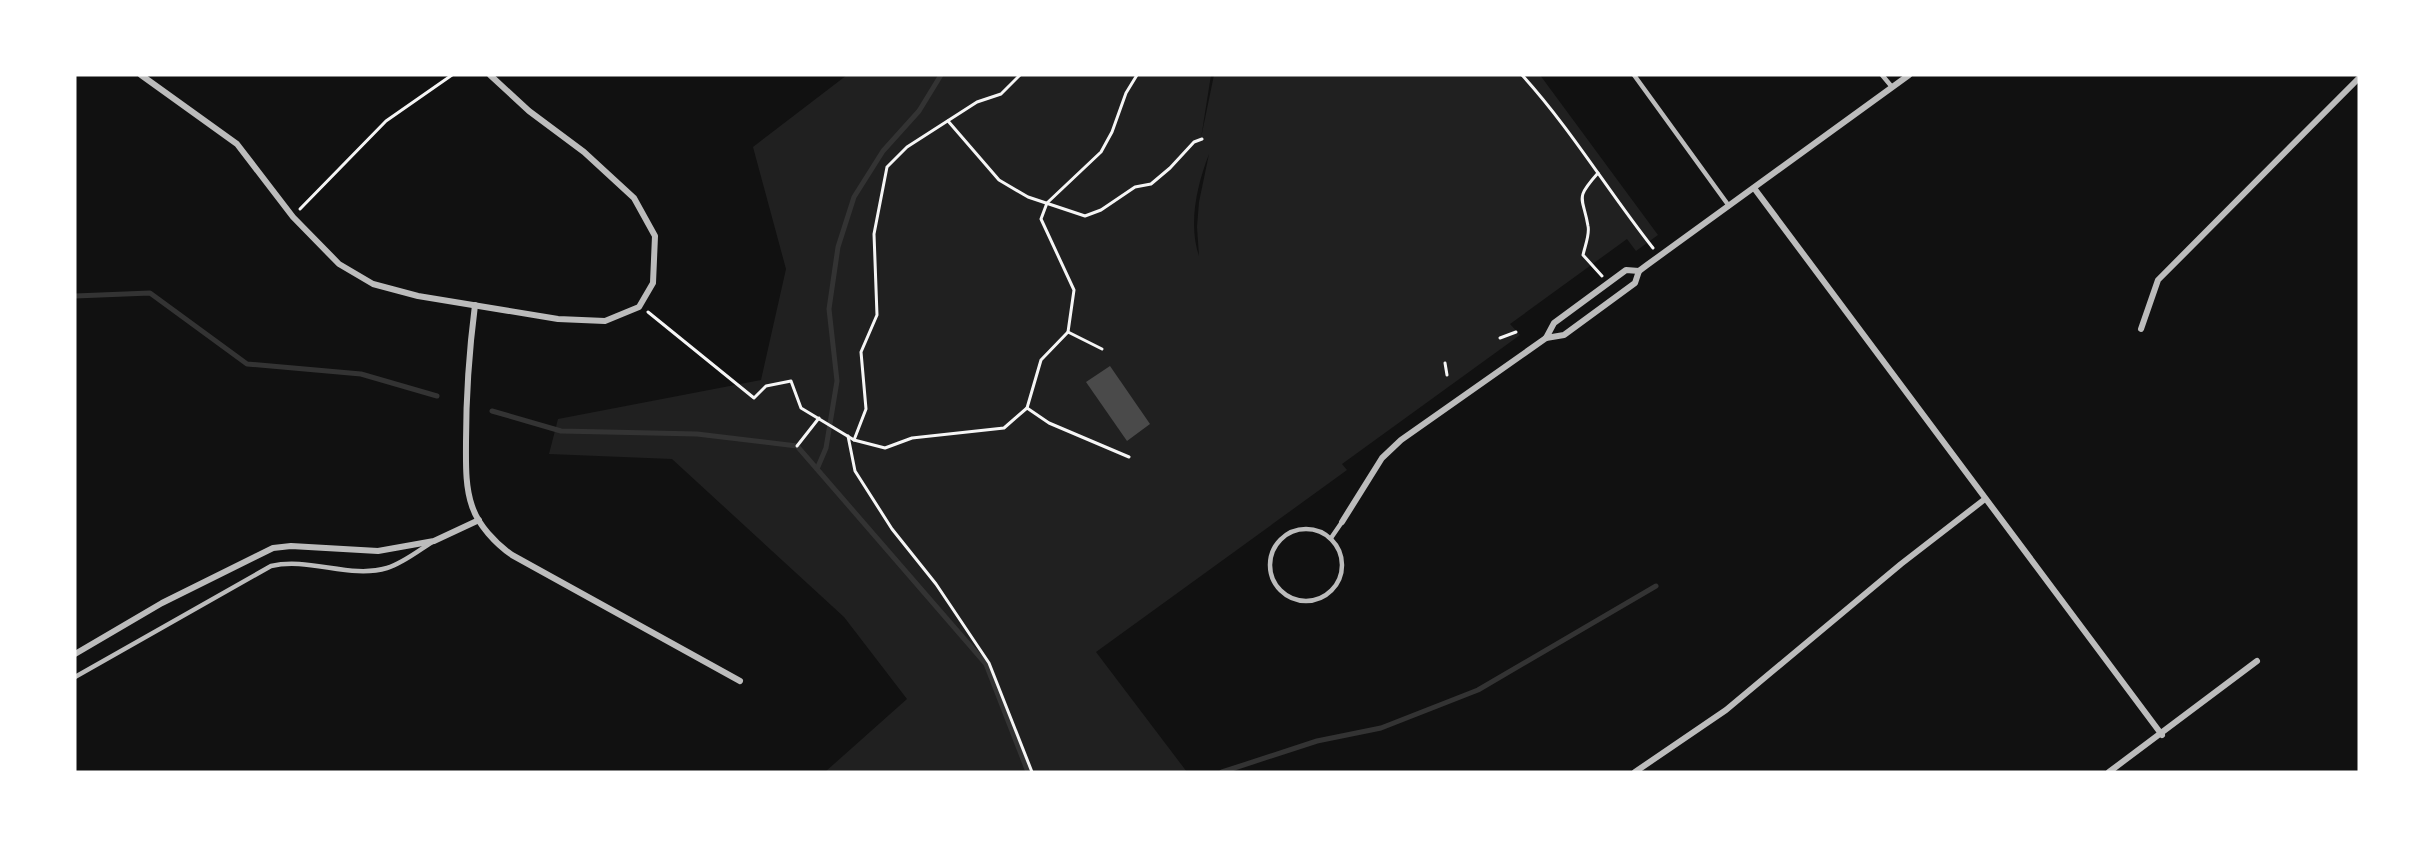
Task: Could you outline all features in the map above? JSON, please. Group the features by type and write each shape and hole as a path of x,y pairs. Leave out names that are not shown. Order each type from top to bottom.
{"street":[{"path":"141,75 175,102 237,144 293,217 339,264 373,284 418,296 558,319 606,321 639,307 653,284 655,236 634,198 584,152 529,111 490,75"},
{"path":"1342,522 1382,458 1401,440 1546,338 1564,335 1635,283 1639,271 1909,75"},
{"path":"2141,329 2158,280 2359,78"},
{"path":"1754,188 2162,735"},
{"path":"1546,338 1554,323 1626,270 1639,271"},
{"path":"475,305 466,375 466,453 468,494 479,520 501,548 512,555 740,681"},
{"path":"1635,772 1726,710 1901,564 1985,499"},
{"path":"75,654 162,603 273,548 291,546 378,551 435,541 479,520"},
{"path":"2109,772 2162,735 2257,662"}],"lane":[{"path":"1634,75 1729,206"},
{"path":"1882,75 1892,87"},
{"path":"1331,538 1342,522"},
{"path":"1305,528 1324,533 1331,538 1337,546 1342,564 1341,573 1332,590 1316,600 1307,601 1297,600 1281,591 1275,583 1270,565 1271,556 1280,539 1305,528"},
{"path":"75,677 271,566 286,562 358,570 380,569 400,562 435,541"}],"path":[{"path":"293,217 386,121 452,75"},
{"path":"854,440 866,409 861,352 877,315 874,234 887,167 907,147 977,102 1001,94 1020,75"},
{"path":"652,313 754,398 766,386 791,381 801,408 854,440 885,448 912,438 1004,428 1027,408 1041,360 1068,332 1074,290 1041,219 1047,203 1101,152 1112,132 1126,93 1137,75"},
{"path":"1522,75 1555,111 1615,200 1660,256"},
{"path":"948,121 999,180 1028,197 1085,216 1101,210 1135,187 1151,184 1170,168 1194,142 1202,139"},
{"path":"1598,173 1587,185 1581,202 1589,227 1583,255 1610,283"},
{"path":"1068,332 1102,349"},
{"path":"1500,338 1516,332"},
{"path":"1445,363 1447,375"},
{"path":"1027,408 1049,423 1129,457"},
{"path":"797,446 819,418"},
{"path":"848,436 855,471 892,529 936,584 989,663 1032,772"}],"shaded area":[{"path":"847,75 1211,75 1201,138 1214,75 1540,75 1658,235 1636,251 1627,239 1510,324 1520,335 1342,464 1347,470 1096,652 1187,772 825,772 907,699 844,617 672,459 549,454 558,419 761,380 786,269 753,147","holes":["1209,154 1199,202 1197,227 1199,256 1194,231 1195,205"]}],"building":[{"path":"1110,366 1150,424 1127,441 1086,382"}],"waterway":[{"path":"817,469 826,448 837,381 829,309 838,247 854,197 883,151 919,111 941,75"},
{"path":"75,296 150,293 247,364 361,374 437,396"},
{"path":"492,411 561,431 697,434 797,446 986,664 1028,772"},
{"path":"1222,772 1317,741 1381,728 1478,690 1656,586"}]}
